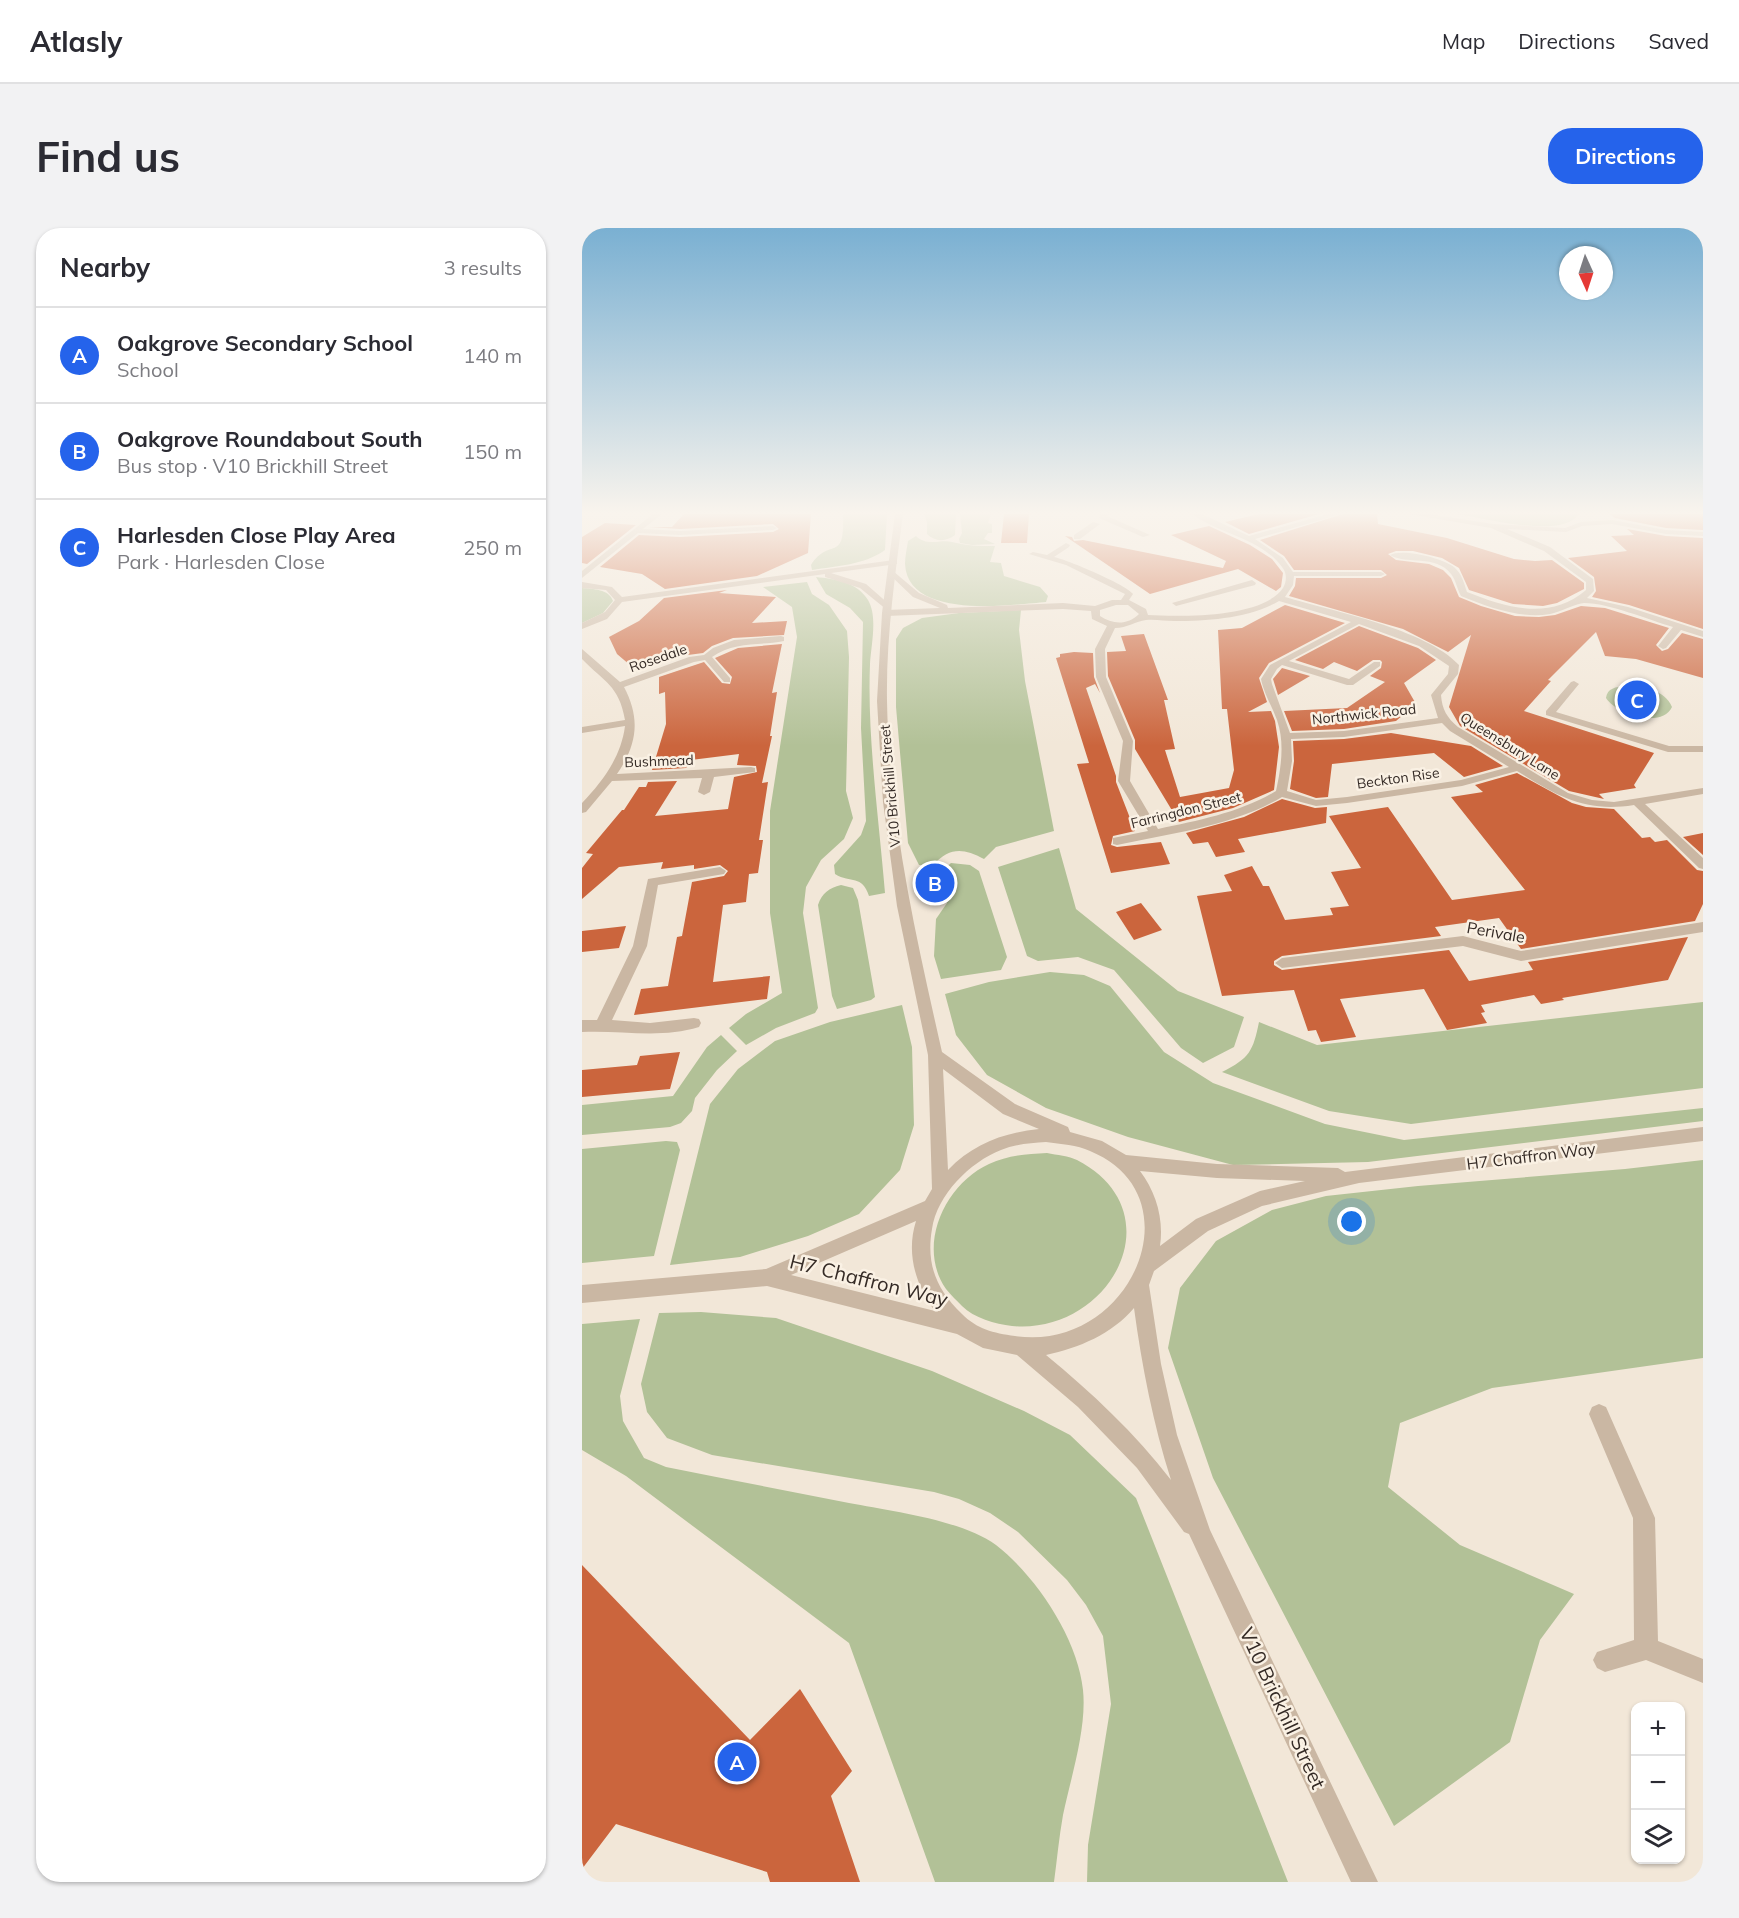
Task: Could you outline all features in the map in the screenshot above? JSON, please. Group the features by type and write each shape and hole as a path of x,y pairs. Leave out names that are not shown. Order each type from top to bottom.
{"street":[{"path":"582,626 605,616 615,608 619,600 617,594 613,591"},
{"path":"619,600 681,591"},
{"path":"865,591 887,610 1063,606 1095,609 1107,604 1124,602 1141,608 1142,618"},
{"name":"V10 Brickhill Street","path":"890,591 882,701 889,802 913,961 935,1055 939,1189"},
{"path":"912,591 916,596 928,602 951,610"},
{"path":"1124,602 1129,594 1127,591"},
{"path":"1176,603 1224,591"},
{"path":"1095,609 1094,613 1098,620 1112,625 1127,624 1142,618 1195,619 1241,611 1279,598 1286,591"},
{"path":"1463,591 1464,594 1508,609 1551,613 1583,600 1590,591"},
{"path":"1215,594 1224,600"},
{"name":"Queensbury Lane","path":"1279,598 1431,647 1446,656 1454,665 1453,674 1436,695 1437,709 1443,720 1517,768 1564,795 1591,803 1614,806 1703,791"},
{"path":"1583,600 1625,609 1703,634"},
{"path":"1233,606 1241,611"},
{"path":"1281,793 1287,765 1288,736 1278,710 1268,693 1266,679 1273,667 1357,622"},
{"path":"1112,625 1100,650 1101,677 1128,741 1124,781 1155,833"},
{"path":"1663,646 1678,627"},
{"name":"Rosedale","path":"618,686 692,659 707,657 716,650 737,642 781,639"},
{"path":"582,652 586,659 618,686 629,704 629,740 604,788 582,810"},
{"name":"Rosedale","path":"707,657 727,680"},
{"path":"1281,662 1350,683 1377,664"},
{"path":"1574,684 1550,713 1668,749 1703,749"},
{"name":"Northwick Road","path":"1288,736 1344,734 1443,720"},
{"path":"582,730 629,722"},
{"name":"Beckton Rise","path":"1281,793 1316,803 1347,800 1472,781 1517,768"},
{"name":"Bushmead","path":"610,778 751,770"},
{"name":"Bushmead","path":"704,792 709,774"},
{"name":"Farringdon Street","path":"1117,842 1213,821 1257,807 1281,793"},
{"path":"1635,801 1703,865"},
{"path":"602,1025 640,946 652,882 720,871"},
{"name":"Perivale","path":"1282,963 1463,941 1521,956 1703,927"},
{"path":"582,1026 602,1025 650,1029 694,1023"},
{"path":"935,1055 1009,1109 1101,1148 1122,1162 1140,1183 1151,1208 1154,1235 1149,1264 1140,1286 1119,1311 1090,1332 1057,1344 1022,1347 983,1339 960,1326 936,1301 922,1271 920,1239 929,1207 939,1189 960,1166 996,1145 1016,1138 1047,1135 1077,1138"},
{"name":"H7 Chaffron Way","path":"1149,1264 1202,1225 1260,1198 1359,1176 1703,1134"},
{"name":"H7 Chaffron Way","path":"1122,1162 1217,1171 1359,1176"},
{"name":"H7 Chaffron Way","path":"584,1294 767,1277 929,1207"},
{"name":"H7 Chaffron Way","path":"767,1277 960,1326"},
{"name":"V10 Brickhill Street","path":"1140,1286 1151,1364 1167,1435 1200,1534 1365,1882"},
{"name":"V10 Brickhill Street","path":"1022,1347 1085,1400 1144,1461 1200,1534"},
{"path":"1599,1414 1644,1518 1646,1648"},
{"path":"1605,1660 1646,1648 1703,1671"}],"green space":[{"path":"582,591 602,591 611,597 613,601 603,613 582,623"},
{"path":"769,591 811,591 829,605 847,631 849,657 846,791 853,818 844,839 821,860 806,887 803,913 818,1008 815,1013 776,1028 746,1045 729,1028 746,1014 782,993 770,913 770,811 797,637 792,607"},
{"path":"824,591 860,591 868,600 873,614 870,720 885,893 869,896 859,882 835,874 834,865 861,835 866,821 861,728 863,622 850,608"},
{"path":"920,591 1044,591 1048,596 1046,602 986,606 941,601"},
{"path":"1021,610 1019,630 1025,681 1054,831 996,847 984,859 957,851 945,855 933,865 919,865 908,843 896,707 896,639 903,628 922,618 959,613"},
{"path":"1625,686 1658,692 1669,701 1672,707 1667,714 1659,717 1639,717 1629,714 1611,704 1606,698 1610,690"},
{"path":"1059,848 1076,909 1178,991 1244,1017 1234,1047 1203,1063 1181,1048 1114,970 1078,957 1038,961 1027,956 998,867"},
{"path":"951,863 970,865 979,871 1007,957 1001,970 941,979 934,956 936,919 947,903 941,872"},
{"path":"841,885 853,888 858,900 875,997 837,1009 832,996 818,905 827,892"},
{"path":"1050,972 1084,975 1110,986 1164,1052 1213,1083 1325,1124 1404,1140 1703,1108 1703,1121 1368,1162 1233,1165 1128,1137 1046,1108 987,1075 956,1035 945,994 989,982"},
{"path":"1703,1002 1703,1088 1411,1124 1329,1111 1222,1072 1249,1053 1259,1022 1317,1045"},
{"path":"902,1005 912,1047 914,1125 900,1170 859,1214 808,1236 740,1257 670,1265 710,1104 738,1069 775,1041 830,1022"},
{"path":"721,1035 737,1051 717,1070 695,1098 692,1111 681,1123 670,1127 582,1135 582,1105 673,1096 707,1047"},
{"path":"666,1141 677,1142 680,1150 654,1256 582,1263 582,1149"},
{"path":"1047,1153 1077,1160 1107,1182 1123,1209 1126,1238 1119,1266 1102,1291 1078,1311 1047,1324 1012,1326 985,1320 962,1306 946,1289 937,1272 934,1254 935,1236 940,1218 948,1201 959,1186 973,1173 1003,1159"},
{"path":"1703,1160 1703,1358 1492,1388 1400,1423 1388,1487 1460,1545 1574,1594 1540,1640 1510,1742 1394,1826 1213,1478 1168,1348 1180,1288 1216,1241 1272,1210 1326,1196"},
{"path":"701,1312 776,1318 932,1371 1024,1411 1070,1435 1136,1498 1288,1882 1087,1882 1088,1845 1111,1704 1103,1636 1086,1605 1067,1580 1018,1532 990,1513 959,1499 934,1492 712,1455 667,1438 647,1412 641,1384 659,1313"},
{"path":"640,1319 620,1396 623,1421 644,1458 666,1467 905,1513 965,1529 996,1545 1011,1558 1040,1591 1053,1610 1073,1650 1083,1690 1084,1705 1081,1736 1063,1815 1054,1882 935,1882 849,1643 626,1476 582,1450 582,1324"}],"building":[{"path":"718,591 776,597 752,623 787,621 784,635 733,638 712,646 703,653 688,655 637,671 617,654 609,637 639,621 664,598"},
{"path":"1292,591 1457,591 1459,597 1481,606 1515,616 1539,617 1555,615 1581,606 1605,608 1669,628 1656,645 1662,651 1668,649 1682,633 1703,639 1703,678 1636,659 1605,656 1596,632 1548,680 1551,681 1524,711 1654,753 1634,785 1636,788 1599,794 1604,799 1569,791 1460,726 1449,707 1471,635 1448,652 1403,629 1289,596"},
{"path":"1473,591 1580,591 1557,603 1543,606 1513,604"},
{"path":"1596,591 1703,591 1703,629 1629,605 1592,597"},
{"path":"1285,605 1345,623 1269,663 1259,678 1267,702 1248,712 1271,711 1275,721 1279,747 1274,790 1233,808 1179,822 1135,749 1135,740 1108,676 1107,652 1126,651 1121,636 1144,634 1168,700 1164,700 1175,749 1165,750 1180,797 1229,788 1234,770 1227,709 1222,709 1218,630 1242,628"},
{"path":"1359,626 1418,648 1436,660 1404,683 1416,704 1396,721 1344,729 1292,731 1284,711 1347,708 1385,682 1370,676 1381,668 1380,660 1373,660 1357,671 1334,662 1323,669 1295,660"},
{"path":"782,644 772,693 777,692 770,736 772,736 762,783 768,782 759,840 763,840 758,873 749,874 746,902 723,905 713,982 770,976 767,999 634,1015 641,989 668,986 677,937 682,936 692,882 724,876 728,871 720,865 694,869 694,865 661,869 663,862 619,867 582,899 582,868 593,854 586,853 624,810 639,787 646,787 648,782 677,781 655,816 728,809 734,777 757,772 756,766 737,765 739,754 691,760 686,768 652,770 666,724 665,692 659,694 659,677 704,662 722,683 730,684 732,677 715,658 738,648"},
{"path":"1093,653 1094,677 1100,693 1095,684 1086,688 1116,776 1116,782 1135,831 1113,836 1111,845 1117,847 1161,842 1170,864 1111,873 1077,764 1089,763 1056,658 1060,657 1060,654"},
{"path":"1282,668 1310,676 1278,695 1273,679"},
{"path":"1391,733 1471,746 1503,766 1464,777 1434,753 1332,764 1328,797 1316,798 1290,789 1294,761 1293,741 1344,739"},
{"path":"1517,773 1572,803 1586,807 1614,809 1642,838 1650,837 1655,842 1667,840 1697,870 1703,871 1703,904 1695,921 1521,949 1499,918 1435,927 1441,936 1282,956 1274,961 1274,965 1282,970 1449,950 1469,981 1533,970 1528,962 1688,937 1668,980 1562,998 1564,1000 1541,1004 1534,995 1481,1005 1485,1012 1481,1013 1487,1023 1447,1030 1424,989 1340,999 1356,1037 1321,1042 1316,1030 1308,1031 1294,990 1222,996 1197,896 1232,891 1224,875 1252,866 1263,886 1269,886 1285,920 1333,915 1330,908 1349,906 1331,872 1361,868 1329,816 1388,807 1452,900 1525,890 1451,797 1483,792 1475,785"},
{"path":"1282,799 1315,808 1327,807 1326,823 1238,839 1245,852 1216,857 1208,842 1193,844 1186,833 1244,817"},
{"path":"1703,833 1703,855 1683,837"},
{"path":"1141,903 1162,930 1134,940 1116,912"},
{"path":"626,926 619,948 582,952 582,931"},
{"path":"680,1052 670,1089 582,1097 582,1070 637,1065 640,1056"},
{"path":"582,1565 750,1740 800,1689 852,1771 831,1796 860,1882 770,1882 767,1872 616,1824 582,1869"}],"place":[{"name":"Harlesden Close Play Area","path":"1637,700"},
{"name":"Oakgrove Roundabout South","path":"935,883"},
{"name":"Oakgrove Secondary School","path":"737,1762"}]}
